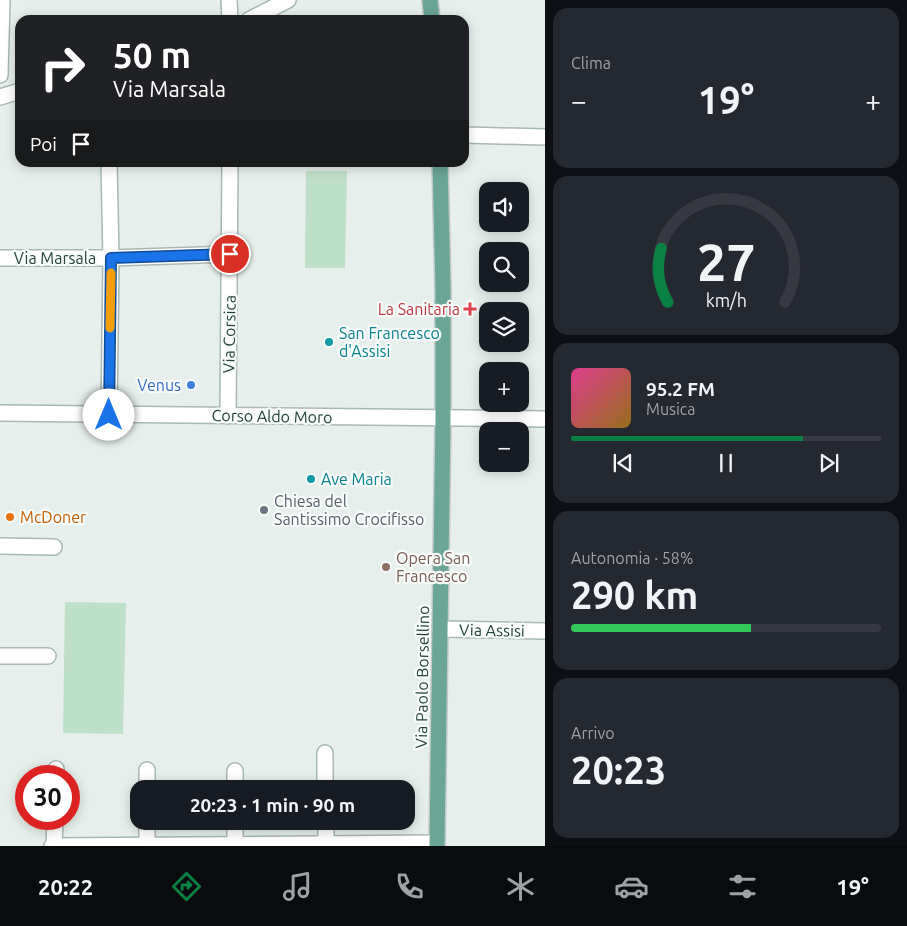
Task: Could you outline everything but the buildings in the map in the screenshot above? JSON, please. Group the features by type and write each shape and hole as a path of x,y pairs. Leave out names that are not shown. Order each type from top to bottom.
{"main road":[{"path":"430,0 432,15"},
{"name":"Via Paolo Borsellino","path":"437,845 443,418 440,167"}],"street":[{"path":"0,75 2,0"},
{"path":"229,0 230,15"},
{"path":"259,15 288,0"},
{"path":"0,97 15,92"},
{"path":"469,135 544,137"},
{"path":"109,167 111,258 109,415"},
{"name":"Via Corsica","path":"228,416 230,167"},
{"name":"Via Marsala","path":"0,258 111,258 230,254"},
{"name":"Corso Aldo Moro","path":"0,414 544,419"},
{"path":"0,546 54,547"},
{"name":"Via Assisi","path":"440,629 544,631"},
{"path":"0,656 48,656"},
{"path":"325,753 325,780"},
{"path":"147,770 147,780"},
{"path":"235,770 235,780"},
{"path":"54,830 53,846 437,845"},
{"path":"147,830 147,846"},
{"path":"235,830 235,845"},
{"path":"326,830 326,845"}],"green space":[{"path":"306,171 347,171 345,268 305,268"},
{"path":"65,602 126,603 123,734 63,733"}],"slow traffic":[{"path":"110,328 111,273"}],"place":[{"name":"La Sanitaria","path":"470,309"},
{"name":"San Francesco d'Assisi","path":"329,342"},
{"name":"Venus","path":"191,385"},
{"name":"Ave Maria","path":"311,479"},
{"name":"Chiesa del Santissimo Crocifisso","path":"264,510"},
{"name":"McDoner","path":"10,517"},
{"name":"Opera San Francesco","path":"386,567"}],"route":[{"path":"109,415 111,258 230,254"}]}
